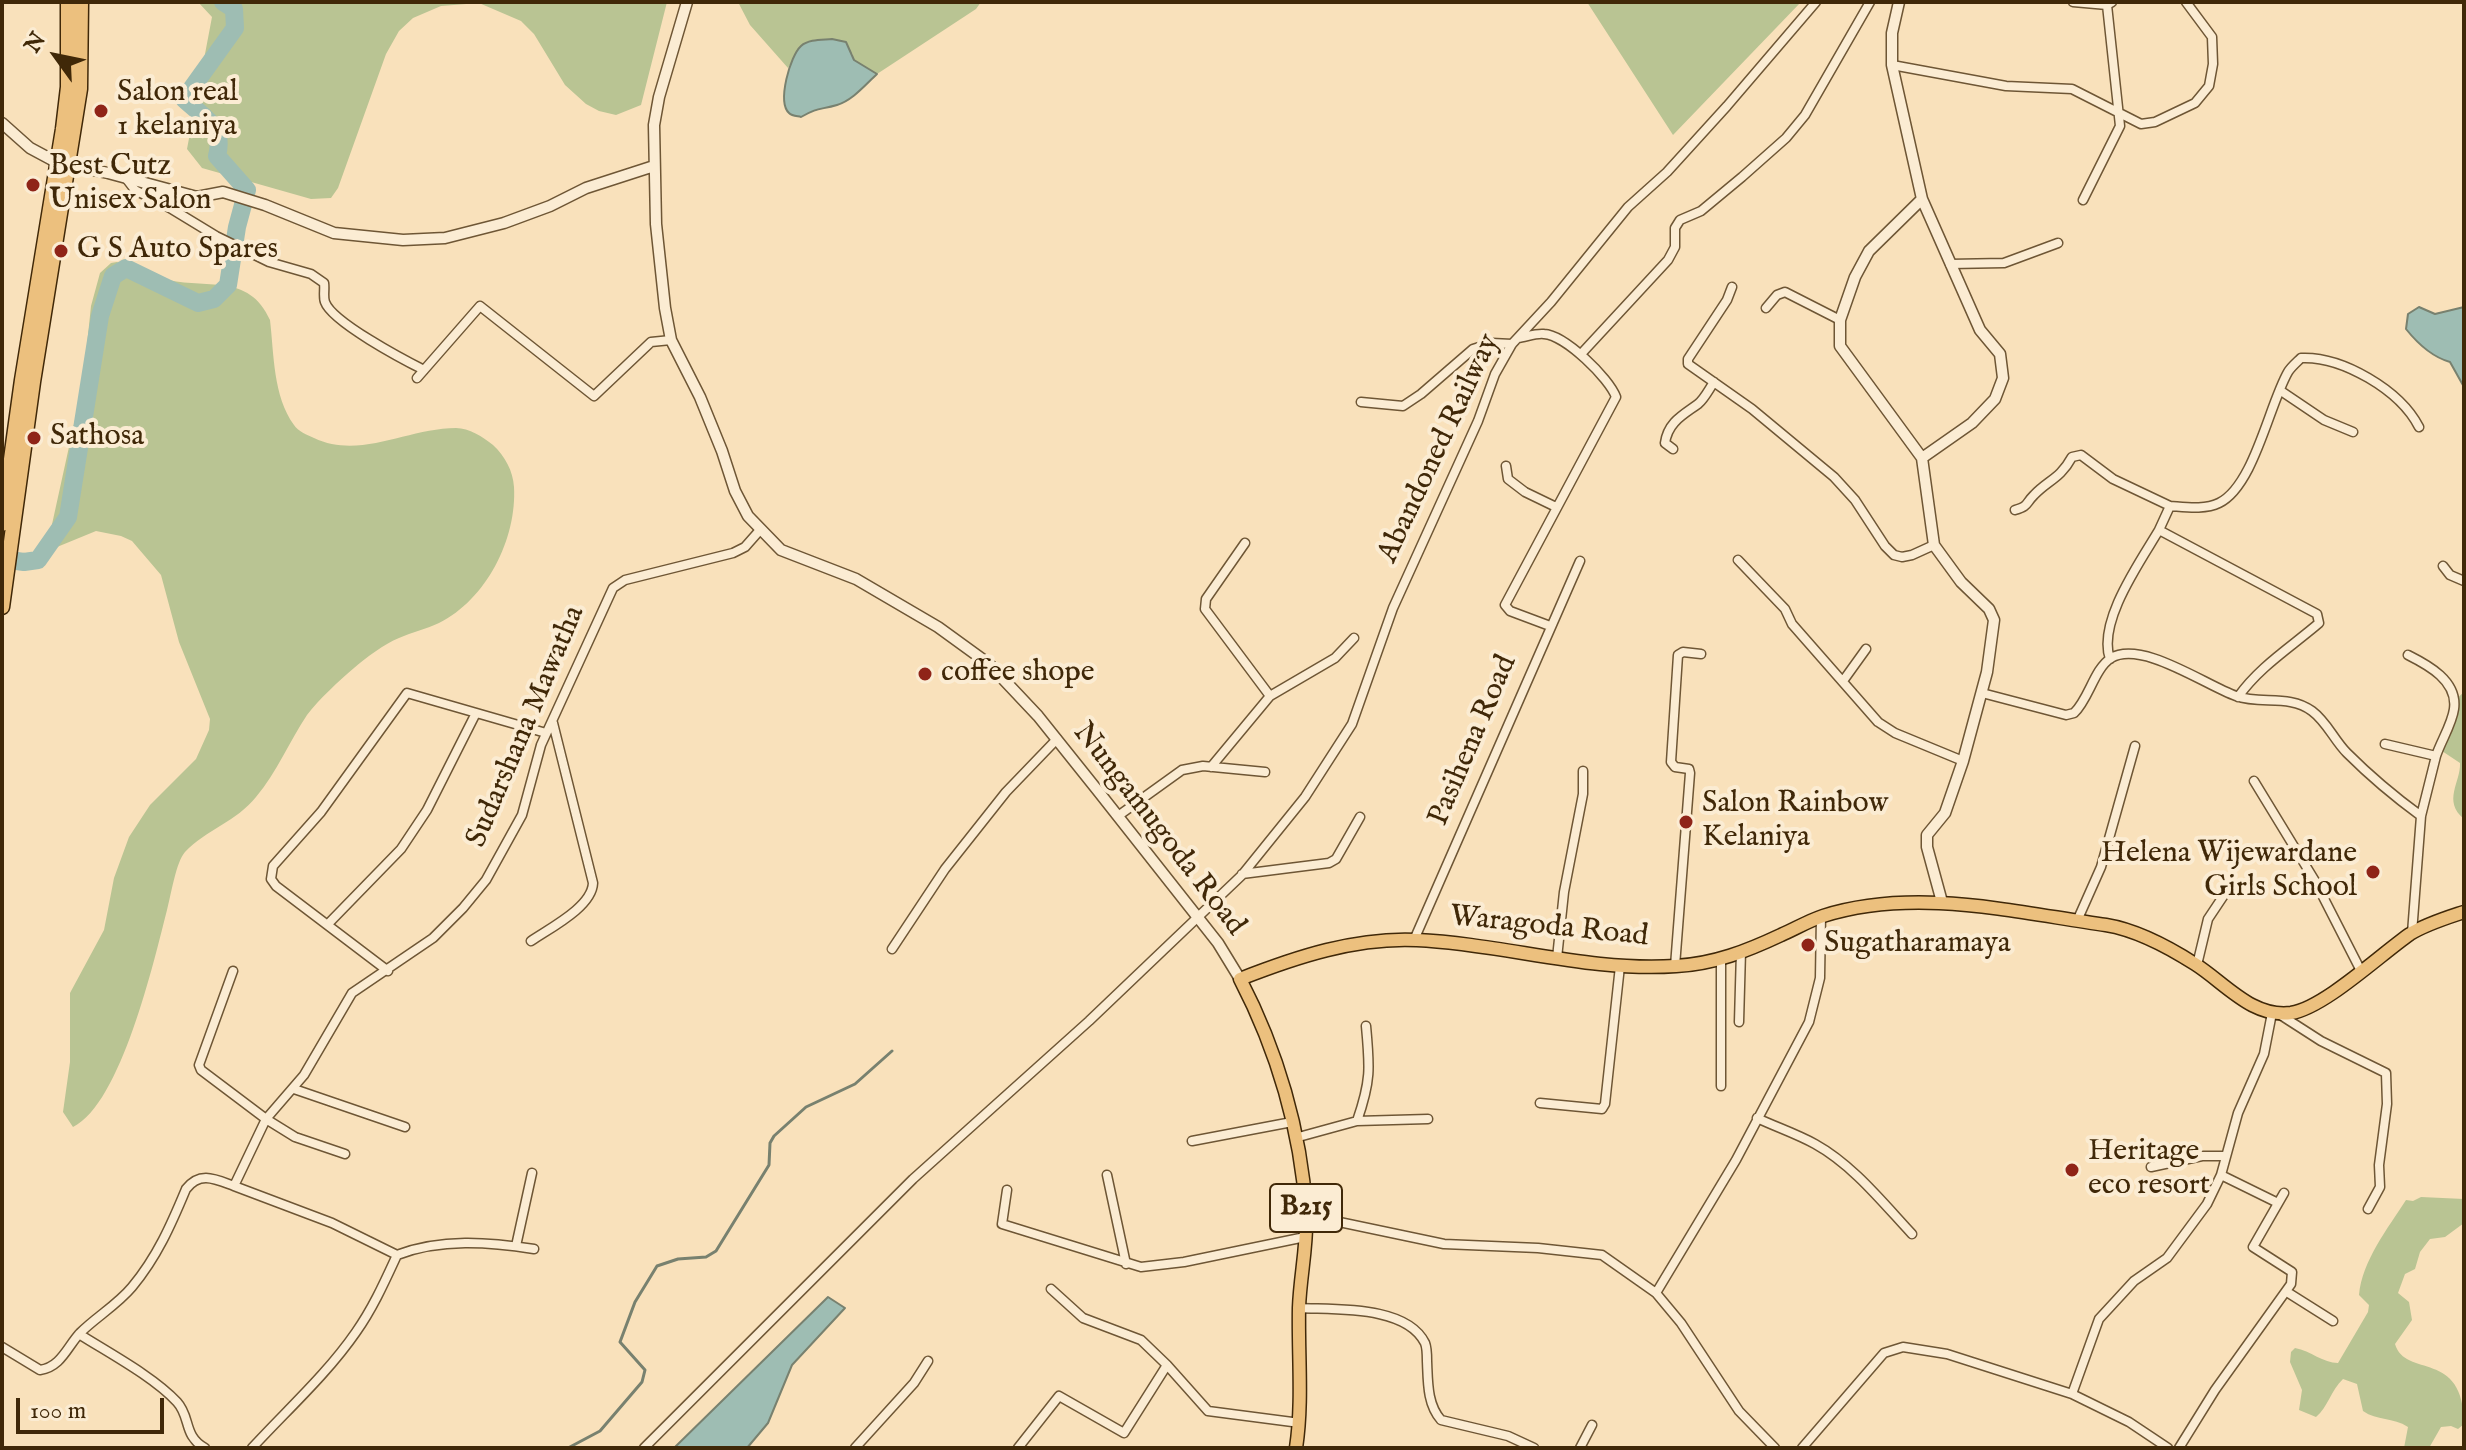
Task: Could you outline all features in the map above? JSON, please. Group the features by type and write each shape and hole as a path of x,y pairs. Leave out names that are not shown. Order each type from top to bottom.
{"highway":[{"path":"63,164 68,87 68,2"},
{"path":"2,524 63,164 80,89 78,40 81,2"},
{"path":"2,607 11,543 10,478"}],"main road":[{"name":"Waragoda Road","path":"1240,979 1289,960 1340,947 1414,940 1465,944 1620,966 1675,966 1721,960 1821,916 1874,904 1942,902 2112,926 2160,944 2197,965 2240,999 2275,1013"},
{"path":"2275,1013 2305,1009 2412,933 2464,912"},
{"name":"B215","path":"1240,979 1261,1020 1283,1085 1295,1138 1306,1215 1299,1308 1300,1423 1296,1448"}],"street":[{"name":"Nungamugoda Road","path":"687,2 659,97 654,125 656,224 665,308 671,340 700,397 735,491 748,516 781,550 856,579 938,627 989,664 1057,739 1197,916 1240,979"},
{"name":"Abandoned Railway","path":"644,1448 913,1179 1089,1021 1242,875 1305,797 1352,724 1393,608 1478,421 1495,374 1515,341 1628,207 1667,172 1816,2"},
{"path":"1581,354 1668,260 1675,247 1675,228 1680,220 1701,211 1742,177 1786,138 1805,115 1870,2"},
{"path":"2073,2 2110,3 2120,126 2083,200"},
{"path":"1892,65 2006,86 2072,89 2141,124 2155,122 2195,103 2209,86 2213,64 2212,37 2186,2"},
{"path":"1897,5 1892,33 1892,65 1922,199 1980,330 2000,354 2003,378 1995,399 1972,423 1922,458"},
{"path":"2,123 22,142 63,164 197,197 223,192 334,233 403,240 445,238 504,223 550,206 586,188 654,166"},
{"path":"125,177 135,190 216,236 269,262 302,270 319,278 324,283 325,301 330,309 366,338 424,370"},
{"path":"1922,199 1869,251 1855,277 1840,320 1840,346 1922,458 1934,545 1961,582 1989,609 1994,620 1982,693 1963,761 1945,813 1927,835 1927,847 1942,902"},
{"path":"1950,264 2004,263 2058,243"},
{"path":"1732,287 1727,300 1687,362 1752,409 1834,477 1855,500 1894,555 1912,555 1934,545"},
{"path":"1766,308 1777,295 1785,292 1840,320"},
{"path":"417,378 480,306 594,396 651,342 671,340"},
{"path":"1361,402 1403,406 1473,349 1547,334 1581,354 1613,390 1616,397 1505,605 1510,611 1550,626"},
{"path":"2015,510 2027,507 2035,494 2062,473 2072,457 2081,455 2123,484 2170,506 2194,508 2217,505 2236,492 2288,371 2301,358 2319,357 2336,361 2379,385 2408,409 2419,427"},
{"path":"1673,449 1665,443 1667,433 1679,415 1701,402 1714,382"},
{"path":"2281,391 2324,420 2353,432"},
{"path":"1506,466 1508,479 1525,492 1556,507"},
{"path":"2110,659 2106,648 2108,633 2117,607 2170,506"},
{"name":"Sudarshana Mawatha","path":"234,1186 266,1119 294,1089 352,993 433,938 486,880 522,815 546,733 613,588 625,580 733,553 745,547 760,530"},
{"path":"2159,530 2317,614 2319,623 2283,655 2260,670 2238,697"},
{"path":"1245,543 1206,599 1205,609 1270,696"},
{"path":"1738,560 1785,609 1792,624 1878,722 1895,733 1963,761"},
{"name":"Pasihena Road","path":"1414,940 1580,561"},
{"path":"2443,566 2450,575 2464,581"},
{"path":"1211,767 1270,696 1335,658 1354,638"},
{"path":"1843,681 1866,649"},
{"path":"1675,966 1690,773 1689,769 1675,767 1671,762 1678,655 1683,652 1701,654"},
{"path":"1982,693 2066,715 2074,713 2110,659 2124,653 2149,658 2238,697 2286,700 2315,713 2345,751 2421,816"},
{"path":"2408,655 2431,666 2446,681 2454,709 2436,756 2421,816 2412,933"},
{"path":"388,971 276,886 271,879 273,866 321,812 407,693 546,733"},
{"path":"328,924 401,849 427,810 476,713"},
{"path":"531,941 586,902 593,891 553,723"},
{"path":"892,949 945,869 1006,792 1057,739"},
{"path":"2385,744 2436,756"},
{"path":"2077,921 2101,867 2135,746"},
{"path":"1118,816 1182,770 1211,767 1265,772"},
{"path":"1557,958 1564,892 1583,794 1583,771"},
{"path":"2254,781 2315,881 2361,971"},
{"path":"1242,875 1329,863 1336,859 1360,817"},
{"path":"2197,965 2208,919 2228,889"},
{"path":"1656,1293 1688,1244 1809,1022 1820,978 1821,916"},
{"path":"1739,1022 1741,951"},
{"path":"1721,960 1721,1086"},
{"path":"1540,1103 1602,1109 1605,1104 1620,966"},
{"path":"233,971 199,1065 206,1075 295,1137 345,1154"},
{"path":"2072,1394 2099,1319 2134,1281 2167,1258 2200,1214 2221,1175 2238,1113 2264,1054 2275,1013 2321,1041 2386,1073 2387,1104 2379,1165 2380,1187 2368,1209"},
{"path":"1357,1121 1369,1088 1366,1026"},
{"path":"294,1089 405,1127"},
{"path":"1757,1118 1815,1144 1833,1157 1912,1234"},
{"path":"1295,1138 1357,1121 1428,1119"},
{"path":"1192,1141 1292,1122"},
{"path":"2151,1167 2202,1156 2225,1156"},
{"path":"516,1246 532,1173"},
{"path":"1107,1175 1126,1264"},
{"path":"2221,1175 2278,1203"},
{"path":"2,1347 40,1370 51,1368 58,1362 79,1334 131,1289 166,1240 186,1189 197,1178 206,1177 234,1186 332,1223 397,1255"},
{"path":"1007,1190 1002,1224 1141,1267 1184,1262 1305,1237"},
{"path":"2179,1448 2215,1390 2291,1284 2292,1272 2253,1247 2284,1193"},
{"path":"1306,1215 1444,1244 1538,1248 1602,1255 1656,1293 1681,1323 1739,1411 1775,1448"},
{"path":"252,1448 337,1357 357,1331 397,1255 461,1242 534,1249"},
{"path":"1051,1289 1083,1318 1141,1340 1208,1411 1300,1423"},
{"path":"2287,1292 2333,1321"},
{"path":"1299,1308 1361,1311 1395,1318 1412,1327 1426,1344 1429,1395 1441,1420 1508,1436 1534,1448"},
{"path":"79,1334 179,1403 195,1443 205,1448"},
{"path":"1802,1448 1884,1353 1903,1347 1947,1354 2072,1394 2129,1422 2168,1448"},
{"path":"855,1448 914,1383 928,1361"},
{"path":"1018,1448 1059,1396 1124,1433 1167,1365"},
{"path":"1580,1448 1592,1425"}],"green space":[{"path":"198,2 667,2 641,105 616,115 586,104 565,85 534,34 521,21 479,3 441,6 413,18 399,31 386,54 338,188 331,198 311,199 202,168 187,149 212,17"},
{"path":"738,2 981,2 976,9 877,74 854,60 852,53 800,47 788,68 750,25"},
{"path":"1587,2 1801,2 1673,135"},
{"path":"117,262 165,279 238,289 261,305 270,320 282,401 294,425 303,433 331,444 349,446 438,429 466,430 489,442 505,459 513,481 514,507 504,547 484,584 471,599 439,623 387,644 348,673 307,715 256,797 240,813 185,852 176,871 144,995 120,1062 106,1091 90,1113 73,1127 63,1112 70,1062 70,993 104,930 114,878 129,837 150,805 196,759 209,730 210,719 179,642 161,575 132,541 96,531 57,547 49,538 83,383 91,306 100,273 111,263"},
{"path":"2464,692 2464,819 2453,798 2460,763 2439,749 2454,701"},
{"path":"2421,1197 2464,1199 2464,1223 2445,1237 2430,1239 2420,1252 2415,1269 2405,1274 2398,1293 2409,1302 2412,1320 2395,1344 2410,1361 2445,1375 2455,1384 2464,1424 2458,1429 2441,1427 2429,1448 2404,1448 2408,1427 2363,1411 2357,1384 2343,1379 2316,1417 2299,1410 2302,1390 2290,1362 2291,1352 2295,1348 2338,1363 2368,1312 2369,1305 2359,1295 2370,1257 2406,1200"}],"water":[{"path":"832,39 846,42 854,60 877,74 843,103 801,117 792,115 784,99 789,69 797,51 808,42"},
{"path":"2419,307 2435,314 2464,307 2464,387 2450,362 2426,349 2406,329 2408,314"},
{"path":"828,1297 845,1308 792,1365 768,1423 747,1448 674,1448"}],"waterway":[{"path":"2,559 38,560 68,517 100,316 113,276 126,268 198,303 214,299 228,285 237,227 247,190 217,156 218,137 211,123 184,99 235,28 234,9 223,2"},
{"path":"568,1448 600,1431 642,1382 645,1370 620,1342 635,1302 657,1266 678,1259 706,1257 716,1251 769,1165 770,1143 774,1136 806,1107 855,1084 892,1051"}],"place":[{"name":"Salon real 1 kelaniya","path":"101,111"},
{"name":"Best Cutz Unisex Salon","path":"33,185"},
{"name":"G S Auto Spares","path":"61,251"},
{"name":"Sathosa","path":"34,438"},
{"name":"coffee shope","path":"925,674"},
{"name":"Salon Rainbow Kelaniya","path":"1686,822"},
{"name":"Helena Wijewardane Girls School","path":"2373,872"},
{"name":"Sugatharamaya","path":"1808,945"},
{"name":"Heritage eco resort","path":"2072,1170"}]}
